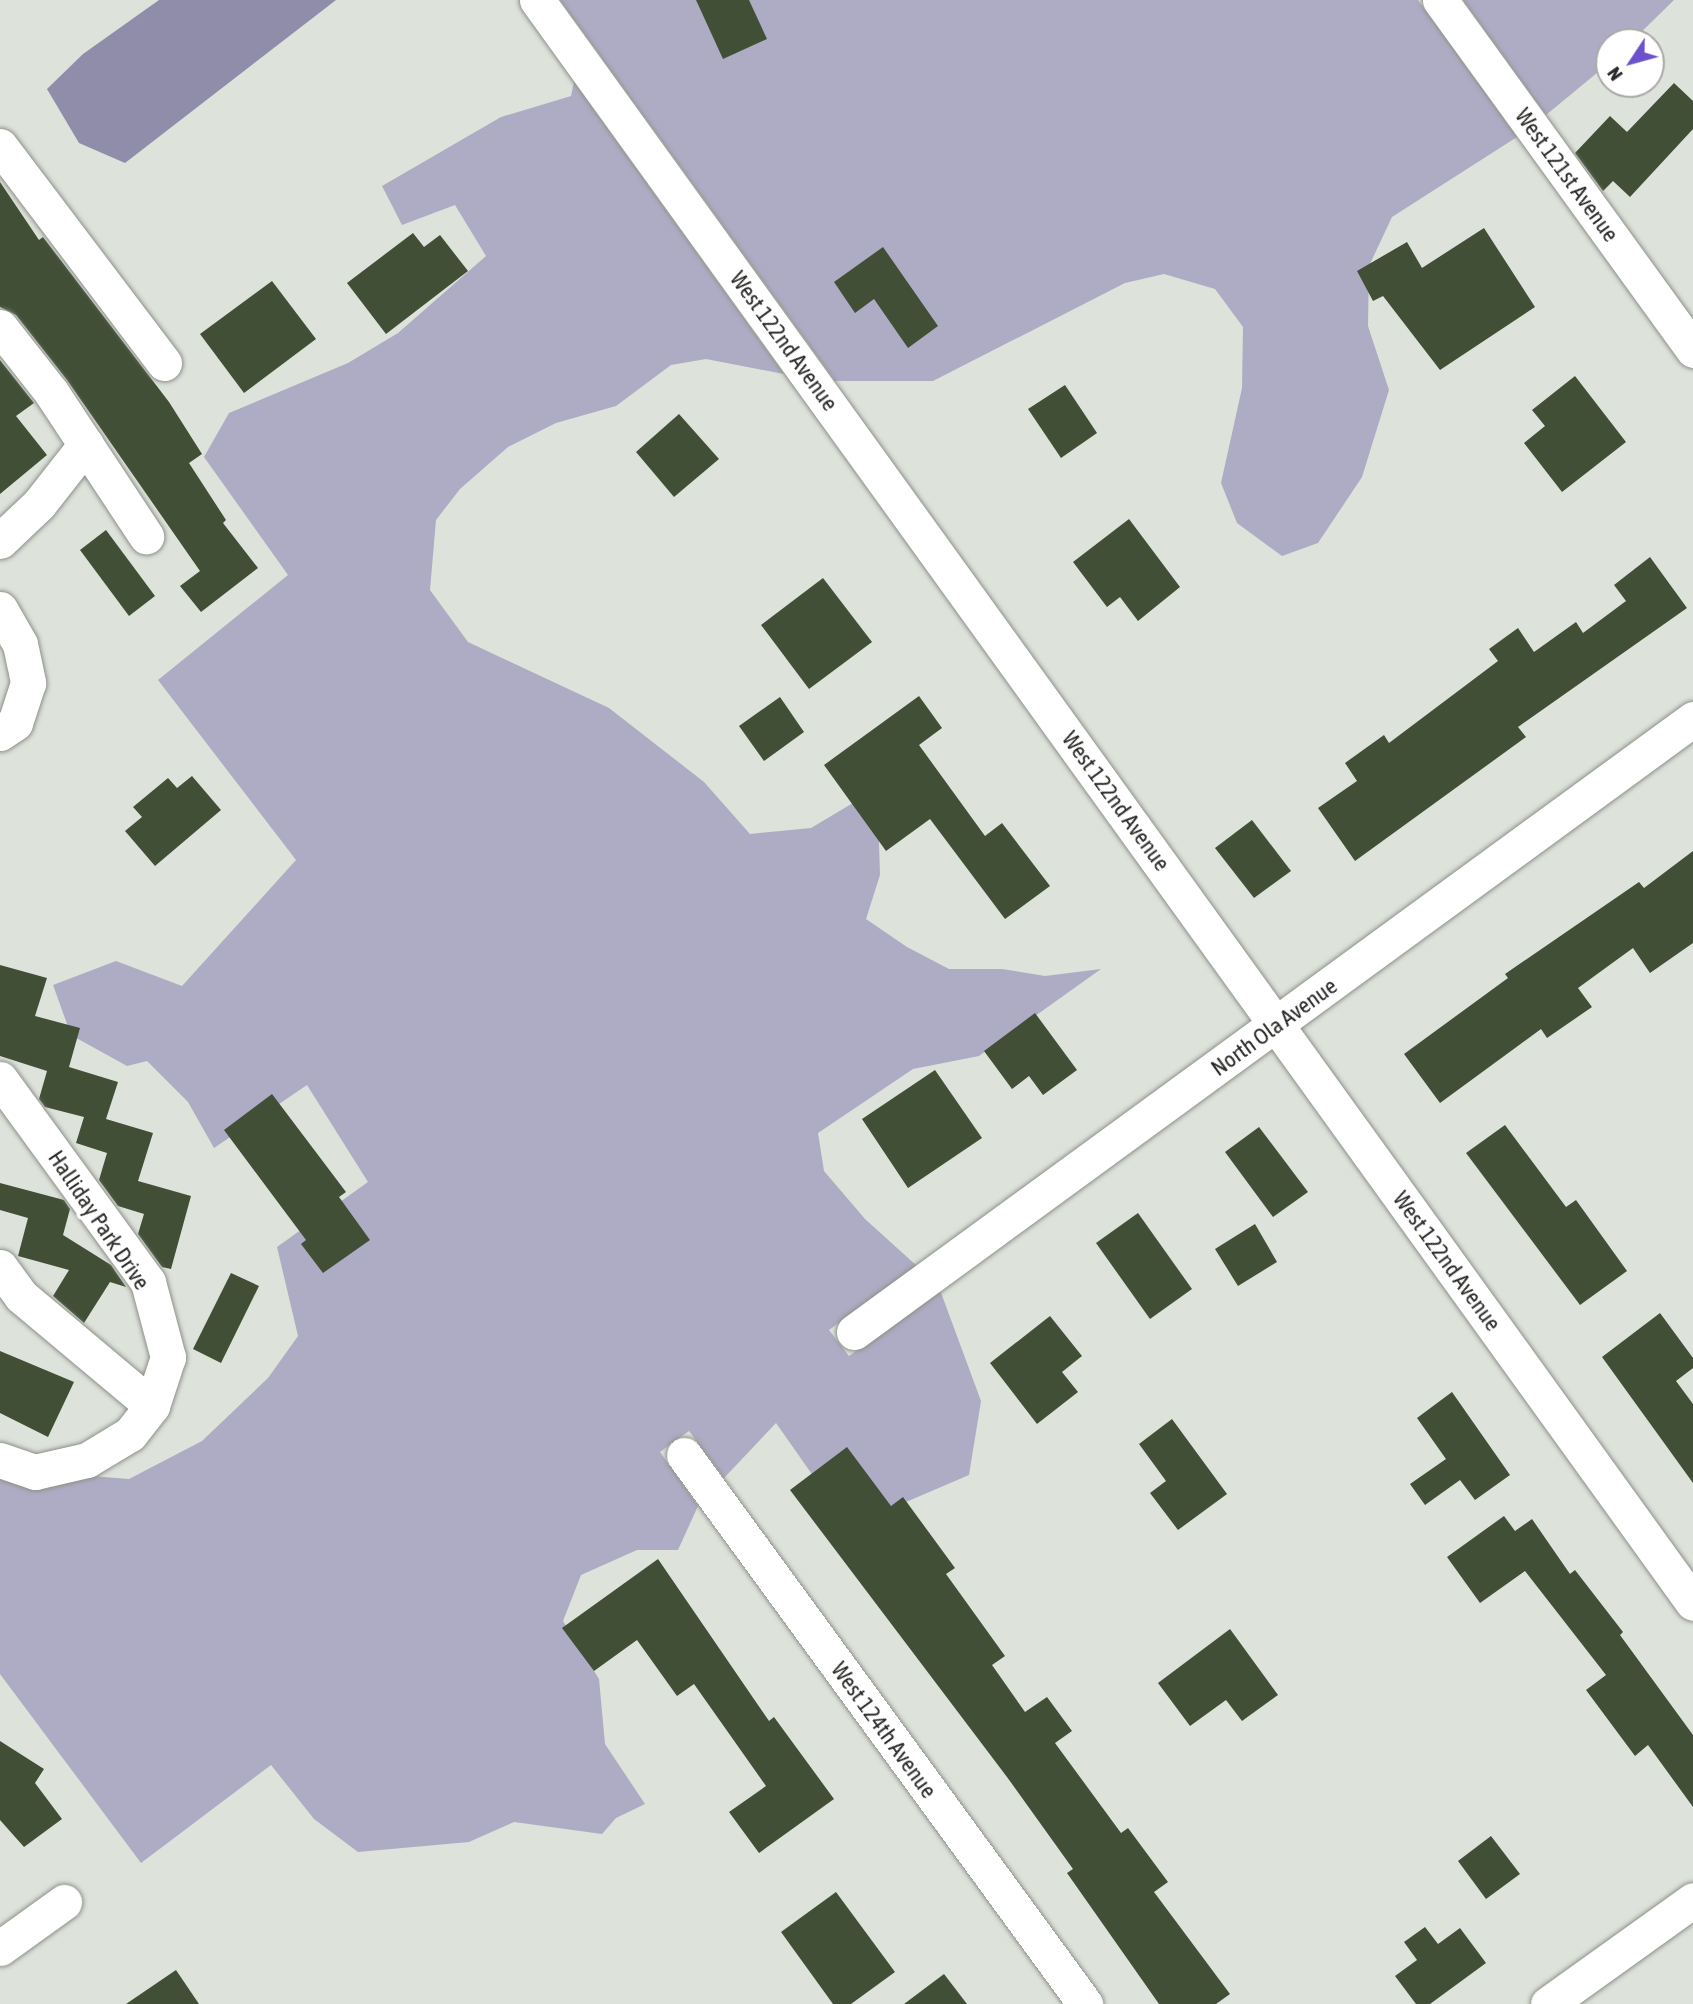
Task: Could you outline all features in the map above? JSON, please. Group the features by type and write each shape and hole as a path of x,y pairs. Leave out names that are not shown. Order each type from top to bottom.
{"street":[{"name":"West 122nd Avenue","path":"537,0 1693,1602"},
{"name":"West 121st Avenue","path":"1440,0 1693,350"},
{"path":"0,146 164,363"},
{"path":"0,327 86,444 146,536"},
{"path":"0,541 39,504 86,444"},
{"path":"0,609 20,644 28,682 15,723 0,733"},
{"name":"North Ola Avenue","path":"854,1332 1278,1025 1693,719"},
{"name":"Halliday Park Drive","path":"0,1079 148,1282 168,1357 152,1406 130,1434 87,1460 35,1472 0,1460"},
{"path":"0,1267 21,1296 152,1406"},
{"name":"West 124th Avenue","path":"684,1455 1085,2004"},
{"path":"1548,2004 1693,1900"},
{"path":"0,1948 64,1902"}],"shaded area":[{"path":"159,0 336,0 125,163 79,143 47,89 83,54"},
{"path":"560,0 1418,0 1517,137 1392,217 1369,266 1368,326 1389,390 1362,477 1318,543 1282,556 1237,523 1221,483 1242,388 1243,327 1215,289 1164,274 1125,283 933,381 835,381"},
{"path":"1463,0 1674,0 1645,28 1595,28 1595,75 1546,115"},
{"path":"574,82 784,374 706,359 671,365 616,406 556,423 508,447 460,489 436,520 430,590 468,642 609,708 704,782 750,834 811,828 853,803 878,811 880,875 866,919 907,947 949,969 1002,969 1045,976 1101,969 979,1056 913,1069 818,1133 824,1171 865,1219 917,1266 829,1330 849,1356 940,1290 981,1401 969,1475 885,1511 830,1500 776,1423 724,1478 689,1431 660,1452 698,1506 678,1550 637,1550 581,1575 563,1621 599,1679 605,1744 645,1804 616,1818 602,1834 514,1822 469,1842 358,1852 314,1819 271,1765 141,1863 0,1674 0,1479 28,1488 92,1476 129,1479 202,1441 268,1378 298,1336 277,1247 368,1182 307,1085 214,1148 188,1102 147,1061 127,1066 71,1035 53,985 116,961 182,986 296,860 158,680 288,575 204,457 229,413 348,363 398,333 486,256 455,205 402,225 382,186 501,117 571,96"}],"building":[{"path":"696,0 749,0 767,39 723,59"},
{"path":"1674,83 1693,101 1693,129 1630,197 1613,181 1603,191 1575,153 1610,116 1627,132 1660,98 1665,98 1665,92"},
{"path":"0,182 39,240 43,237 169,402 202,454 189,463 226,520 223,523 258,568 201,612 180,586 200,571 67,380 16,315 0,307"},
{"path":"1484,228 1535,307 1440,370 1383,296 1373,301 1357,271 1407,242 1422,268"},
{"path":"413,233 424,247 440,235 468,271 386,334 347,283"},
{"path":"883,247 938,326 908,348 874,299 855,313 834,282"},
{"path":"272,281 316,339 244,393 200,334"},
{"path":"0,360 34,403 16,416 47,455 0,494"},
{"path":"1575,376 1626,442 1562,492 1524,443 1545,426 1532,410"},
{"path":"1065,385 1097,433 1061,458 1028,409"},
{"path":"679,414 719,459 674,497 636,452"},
{"path":"1129,519 1180,587 1138,621 1120,597 1107,607 1073,562"},
{"path":"106,530 155,596 129,616 80,550"},
{"path":"1650,557 1687,608 1518,727 1526,737 1355,861 1318,808 1357,781 1345,763 1384,735 1389,743 1498,661 1489,649 1518,628 1534,652 1576,622 1583,633 1626,601 1614,585"},
{"path":"823,578 872,642 809,689 761,625"},
{"path":"919,696 942,728 919,745 985,836 1002,823 1050,886 1005,919 930,819 886,851 824,765"},
{"path":"780,697 804,732 764,761 739,726"},
{"path":"192,776 221,810 155,866 125,831 142,817 133,807 168,778 177,788"},
{"path":"1252,820 1291,871 1254,898 1215,848"},
{"path":"1693,851 1693,943 1650,973 1633,948 1578,988 1592,1007 1547,1038 1541,1029 1440,1103 1404,1054 1508,978 1505,974 1639,882 1644,888"},
{"path":"0,965 47,978 35,1016 80,1028 69,1067 118,1082 106,1119 153,1133 138,1181 191,1196 171,1269 162,1267 138,1234 144,1214 118,1206 99,1180 107,1153 76,1143 84,1117 45,1107 39,1099 47,1071 0,1056"},
{"path":"1035,1013 1077,1070 1043,1095 1029,1076 1012,1089 984,1051"},
{"path":"935,1070 982,1138 908,1188 862,1119"},
{"path":"272,1094 346,1192 339,1197 370,1240 323,1273 301,1244 306,1240 224,1130"},
{"path":"1505,1125 1566,1207 1576,1200 1627,1271 1580,1305 1466,1153"},
{"path":"1259,1127 1308,1192 1273,1217 1225,1152"},
{"path":"0,1183 64,1200 70,1209 63,1235 111,1265 126,1287 110,1282 84,1323 53,1296 69,1270 18,1256 28,1218 0,1210"},
{"path":"1138,1213 1192,1289 1150,1319 1096,1243"},
{"path":"1255,1224 1277,1262 1238,1286 1215,1249"},
{"path":"231,1273 259,1286 221,1363 193,1349"},
{"path":"1660,1313 1693,1358 1693,1368 1676,1381 1693,1404 1693,1483 1602,1357"},
{"path":"1050,1316 1082,1356 1062,1372 1078,1392 1037,1424 990,1363"},
{"path":"0,1351 74,1382 48,1437 0,1413"},
{"path":"1452,1392 1510,1475 1475,1500 1460,1480 1425,1505 1410,1484 1446,1459 1417,1418"},
{"path":"1172,1419 1227,1494 1178,1530 1150,1493 1166,1481 1139,1444"},
{"path":"847,1447 891,1506 903,1497 955,1568 946,1574 1005,1656 992,1665 1025,1712 1047,1697 1072,1731 1055,1743 1121,1833 1128,1828 1168,1882 1154,1892 1230,1994 1216,2004 1159,2004 1067,1873 1073,1869 1007,1777 790,1490"},
{"path":"1504,1516 1515,1531 1532,1519 1570,1574 1575,1570 1623,1632 1620,1635 1693,1735 1693,1807 1648,1745 1635,1756 1586,1690 1606,1675 1525,1571 1480,1603 1447,1557"},
{"path":"658,1559 769,1721 774,1717 834,1799 759,1853 729,1812 766,1786 694,1684 677,1696 637,1640 594,1671 562,1628"},
{"path":"1230,1629 1278,1695 1242,1721 1226,1700 1190,1726 1158,1683"},
{"path":"0,1741 44,1769 35,1783 62,1819 24,1847 0,1820"},
{"path":"1491,1836 1520,1874 1486,1899 1458,1861"},
{"path":"836,1892 895,1972 851,2004 833,2004 781,1932"},
{"path":"1425,1927 1438,1944 1460,1928 1486,1963 1430,2004 1416,2004 1395,1976 1417,1960 1404,1942"},
{"path":"176,1970 199,2004 126,2004"},
{"path":"944,1974 967,2004 904,2004"}]}
